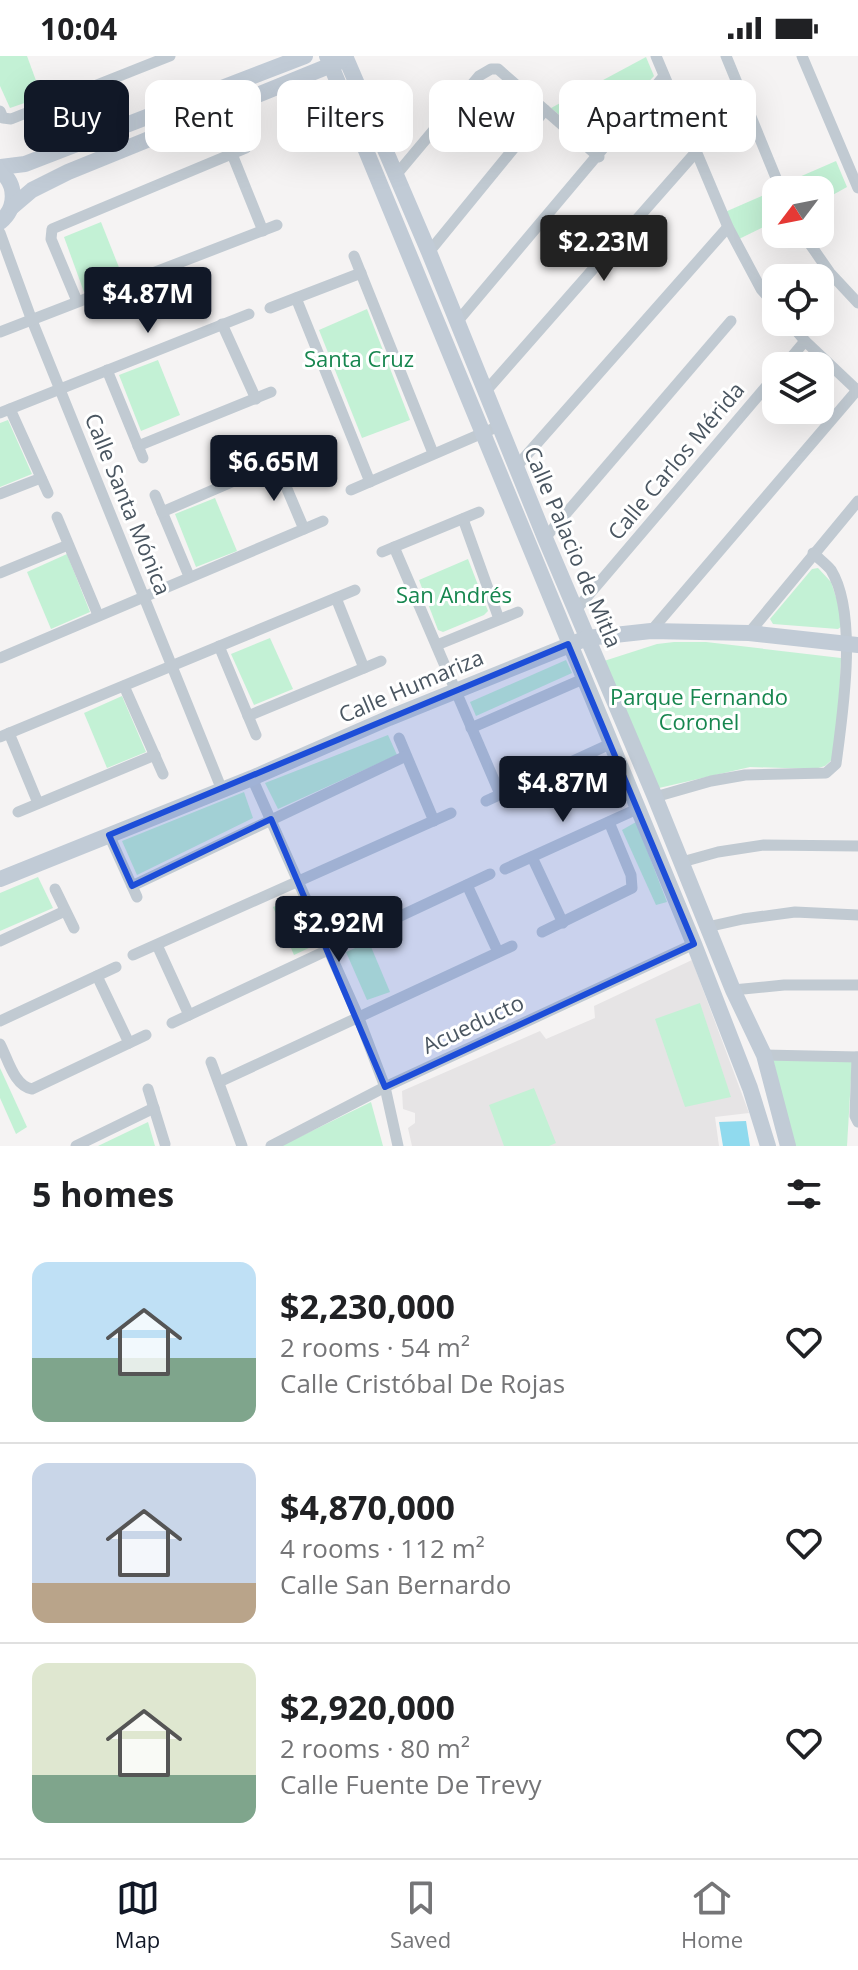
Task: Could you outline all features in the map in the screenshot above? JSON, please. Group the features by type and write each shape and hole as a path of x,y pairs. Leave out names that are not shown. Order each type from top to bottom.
{"main road":[{"path":"12,207 14,195 11,184 0,169 25,164 305,56"},
{"path":"0,222 32,190 68,172 340,58"},
{"name":"Calle Palacio de Mitla","path":"340,58 429,252 733,990 764,1055 788,1146"},
{"name":"Calle Palacio de Mitla","path":"340,58 482,432 694,944 750,1088 768,1146"},
{"name":"Calle Humariza","path":"0,879 587,638 651,631 749,633 855,644"}],"street":[{"path":"0,111 3,118 11,119 170,56"},
{"path":"656,56 666,80"},
{"path":"726,56 775,176"},
{"path":"802,56 858,188"},
{"path":"396,175 486,71 498,69 599,157"},
{"path":"457,322 599,157 664,76"},
{"path":"429,252 545,110"},
{"path":"77,301 51,239 52,229 237,152"},
{"path":"485,392 696,152 728,227 762,290"},
{"path":"232,154 263,231"},
{"path":"0,332 277,225"},
{"path":"516,467 728,227"},
{"name":"Calle Santa Mónica","path":"0,233 31,318 222,790"},
{"path":"813,248 830,273 858,303"},
{"path":"354,256 433,453"},
{"path":"270,308 361,273"},
{"path":"296,298 370,482"},
{"path":"48,493 5,411 249,314"},
{"path":"545,538 731,321"},
{"path":"222,324 256,399"},
{"path":"651,631 858,390 801,336"},
{"path":"796,352 805,341"},
{"path":"107,370 140,452 271,392"},
{"name":"Calle Carlos Mérida","path":"575,611 762,391"},
{"path":"351,490 499,426"},
{"path":"162,512 290,457"},
{"path":"276,463 304,529"},
{"path":"0,494 41,478"},
{"path":"155,495 189,576"},
{"path":"749,633 858,501"},
{"path":"382,552 479,512"},
{"path":"57,517 98,615"},
{"path":"463,519 499,619"},
{"path":"0,658 323,521"},
{"path":"0,573 68,545"},
{"path":"394,547 500,794"},
{"path":"655,797 745,775 830,772 836,764 855,644 844,597 833,572 813,553"},
{"path":"38,803 4,735 355,590"},
{"path":"336,598 364,668"},
{"path":"437,645 518,612"},
{"path":"219,646 256,735"},
{"path":"248,716 381,661"},
{"path":"471,728 583,679"},
{"path":"124,686 163,774"},
{"path":"399,738 434,821"},
{"path":"486,801 610,744"},
{"path":"18,812 155,755"},
{"path":"132,886 406,756"},
{"path":"252,778 358,1016 385,1087 398,1146"},
{"path":"505,869 637,809"},
{"path":"133,955 451,813"},
{"path":"542,932 628,892 633,882 609,822"},
{"path":"109,835 137,897"},
{"path":"682,862 752,846 858,846"},
{"path":"532,857 563,923"},
{"path":"172,1023 490,874"},
{"path":"467,885 498,952"},
{"path":"55,889 74,928"},
{"path":"0,941 65,911"},
{"path":"707,927 795,912 858,915"},
{"name":"Acueducto","path":"271,1146 385,1087 694,944"},
{"path":"157,945 189,1015"},
{"path":"219,1082 512,946"},
{"path":"0,1021 116,967"},
{"path":"97,976 129,1043"},
{"path":"733,990 784,985 858,985"},
{"path":"0,1044 17,1080 22,1086 32,1089 146,1035"},
{"path":"764,1055 857,1057 855,1116 858,1122"},
{"path":"211,1062 242,1146"},
{"path":"148,1089 165,1144"},
{"path":"76,1146 154,1108"}],"highlighted area":[{"path":"568,644 694,944 385,1087 271,819 132,886 109,835"}],"shaded area":[{"path":"692,960 749,1113 715,1117 719,1146 412,1146 408,1128 415,1123 415,1113 403,1109 402,1091 540,1031 546,1039 595,1018 594,1006"}],"green space":[{"path":"0,56 27,56 36,80 24,80 24,103 10,108 0,86"},
{"path":"646,57 654,76 650,80 603,80"},
{"path":"559,104 559,115 551,108"},
{"path":"836,161 847,187 834,194 834,176 802,176"},
{"path":"762,196 762,228 737,240 725,212"},
{"path":"101,222 122,275 84,292 64,237"},
{"name":"Santa Cruz","path":"367,309 410,420 362,438 319,330"},
{"path":"158,360 180,415 141,431 119,375"},
{"path":"8,420 32,474 0,487 0,423"},
{"path":"215,498 237,551 196,567 175,514"},
{"path":"67,554 90,612 51,629 27,572"},
{"name":"San Andrés","path":"468,559 488,611 443,632 438,630 419,580"},
{"path":"818,568 831,582 845,624 838,629 773,624 770,619 812,569"},
{"path":"270,638 293,689 254,705 231,654"},
{"name":"Parque Fernando Coronel","path":"706,642 841,658 837,748 833,759 815,769 750,767 659,788 604,661 657,644"},
{"path":"566,660 572,673 476,716 470,702"},
{"path":"122,696 146,752 107,768 84,713"},
{"path":"388,735 397,755 278,809 265,783"},
{"path":"244,792 253,818 137,875 122,841"},
{"path":"636,822 667,902 656,905 622,830"},
{"path":"38,877 53,908 0,931 0,893"},
{"path":"291,900 311,947 294,955 273,907"},
{"path":"369,942 390,992 367,1000 346,952"},
{"path":"700,1003 731,1097 685,1107 655,1019"},
{"path":"773,1059 852,1061 847,1146 793,1146"},
{"path":"0,1068 27,1127 16,1134 0,1098"},
{"path":"534,1088 556,1143 549,1146 504,1146 489,1105"},
{"path":"371,1102 383,1146 281,1146"},
{"path":"148,1122 155,1146 98,1146"}],"water":[{"path":"746,1121 750,1146 723,1146 719,1122"}]}
